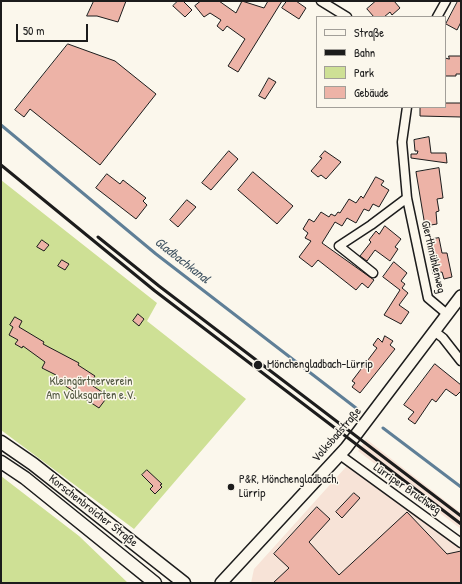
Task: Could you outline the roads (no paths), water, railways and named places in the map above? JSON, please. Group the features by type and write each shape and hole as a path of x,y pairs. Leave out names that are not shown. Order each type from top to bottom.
{"main road":[{"name":"Volksbadstraße","path":"221,583 340,455 461,296"},
{"name":"Korschenbroicher Straße","path":"1,442 33,464 184,583"},
{"name":"Korschenbroicher Straße","path":"1,462 38,488 155,583"}],"street":[{"path":"321,1 345,16"},
{"path":"438,16 446,1"},
{"name":"Gierthmühlenweg","path":"406,108 402,142 407,198 428,298 447,314"},
{"path":"373,273 339,246 371,225 407,198"},
{"path":"434,331 443,338 461,361"},
{"name":"Lürriper Bruchweg","path":"340,455 461,543"}],"waterway":[{"name":"Gladbachkanal","path":"1,125 156,254 356,408"},
{"name":"Gladbachkanal","path":"383,428 461,487"}],"railway":[{"path":"1,165 155,291 461,524"},
{"path":"98,237 159,286 461,516"}],"place":[{"name":"Mönchengladbach-Lürrip","path":"258,365"},
{"name":"P&R, Mönchengladbach, Lürrip","path":"231,487"}],"park label":[{"name":"Kleingärtnerverein Am Volksgarten e.V.","path":"91,389"}]}
